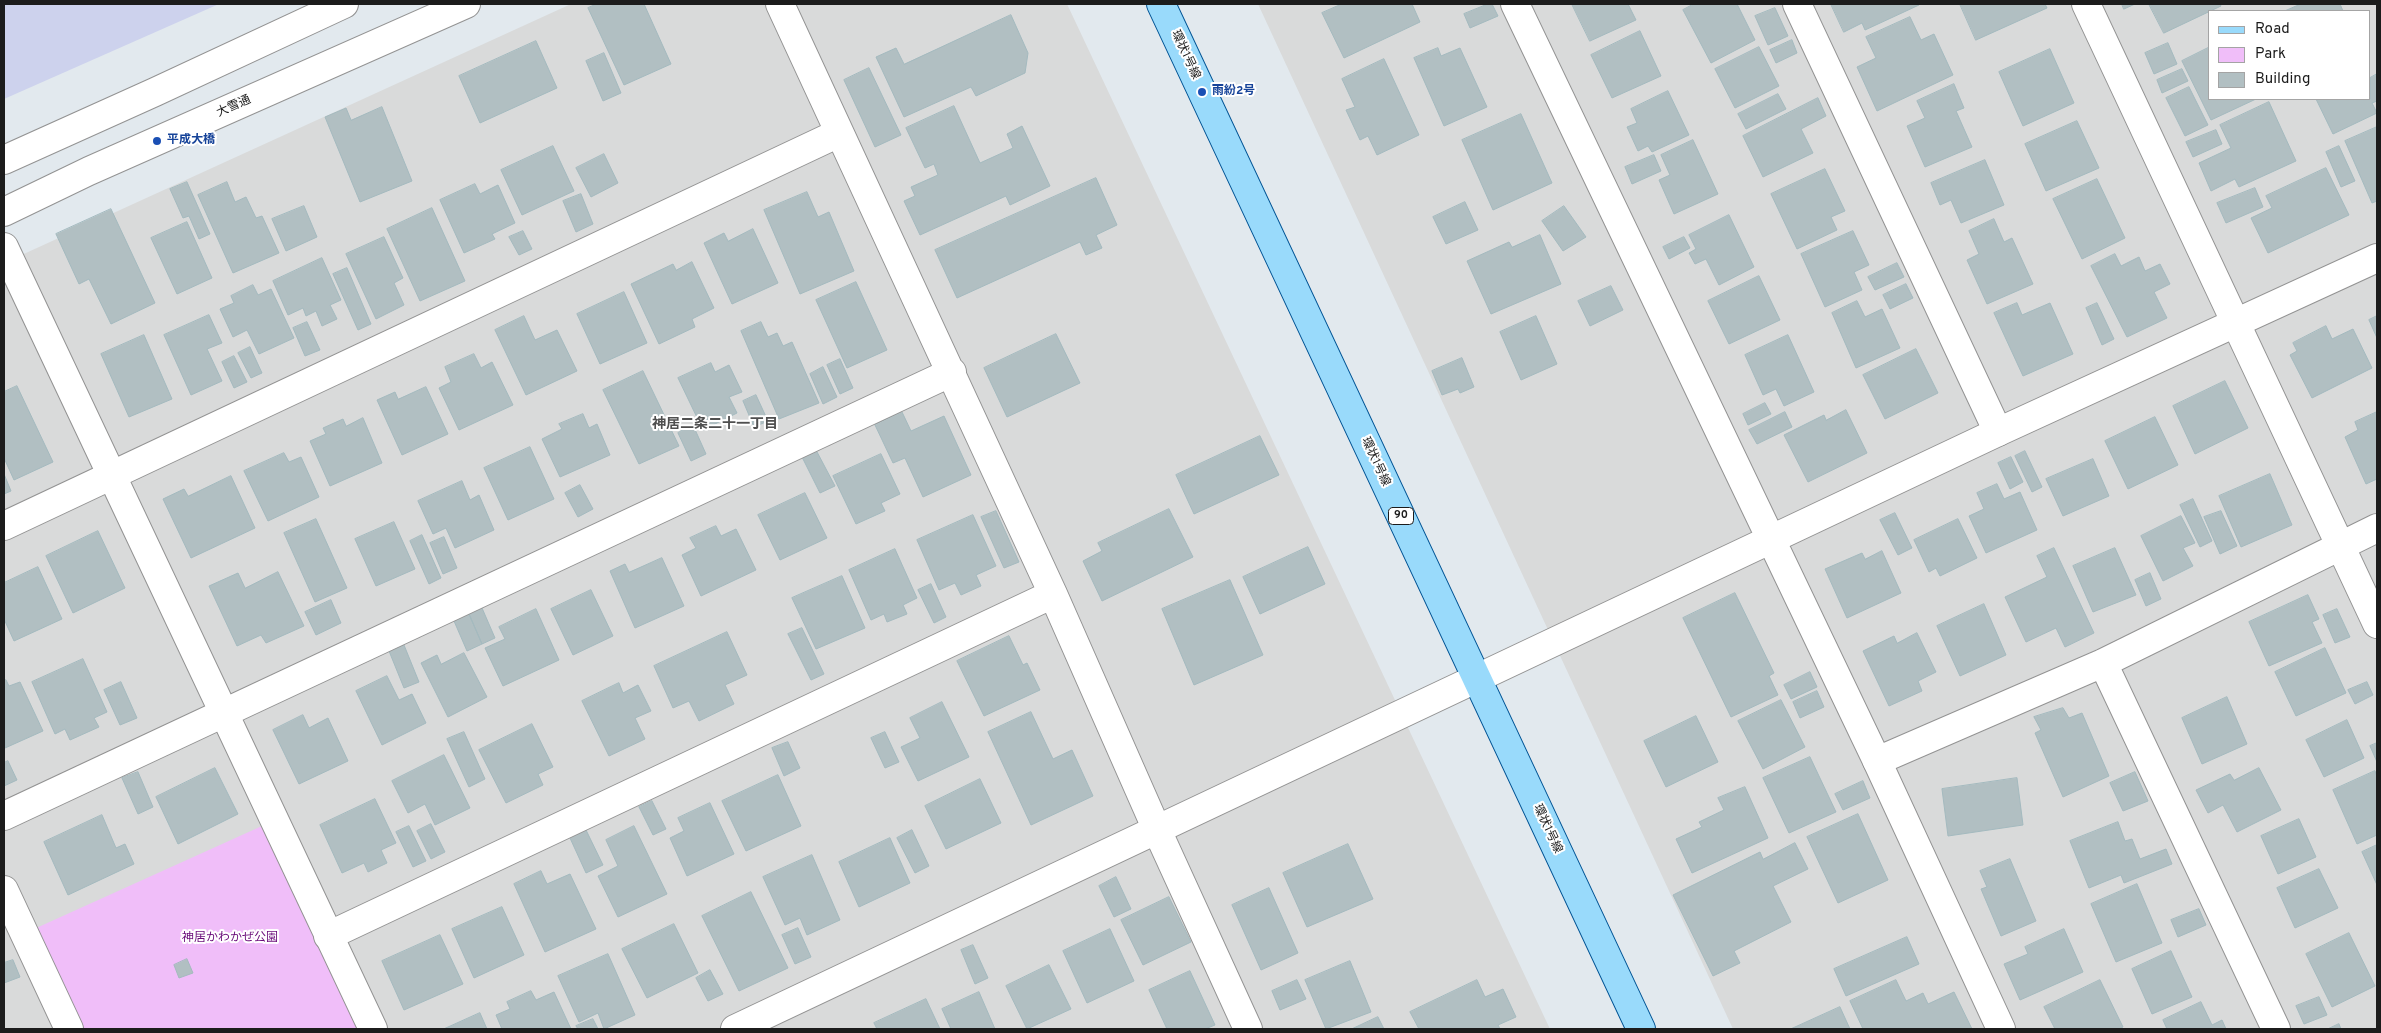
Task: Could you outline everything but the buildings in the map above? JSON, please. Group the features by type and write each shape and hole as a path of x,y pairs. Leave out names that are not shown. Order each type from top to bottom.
{"main road":[{"name":"環状1号線","path":"1161,4 1641,1029"}],"street":[{"path":"4,160 344,4"},
{"name":"大雪通","path":"4,212 89,171 466,4"},
{"path":"780,4 952,372 1248,1029"},
{"path":"1516,4 1877,761 2001,1029"},
{"path":"1797,4 1998,432"},
{"path":"2086,4 2234,323 2377,624"},
{"path":"4,526 839,133"},
{"path":"4,247 373,1029"},
{"path":"735,1029 1998,432 2377,258"},
{"path":"4,816 952,372"},
{"path":"1877,761 2103,663 2377,528"},
{"path":"328,936 1053,594"},
{"path":"2103,663 2276,1029"},
{"path":"4,890 69,1029"}],"shaded area":[{"path":"4,4 219,4 4,99"},
{"path":"571,4 1067,4 1550,1029 4,1029 4,263"},
{"path":"1258,4 2377,4 2377,1029 1733,1029"}],"green space":[{"name":"神居かわかぜ公園","path":"273,821 373,1029 69,1029 23,934"}],"place":[{"name":"雨紛2号","path":"1202,92"},
{"name":"平成大橋","path":"157,141"}],"district":[{"name":"神居二条二十一丁目","path":"715,425"}]}
